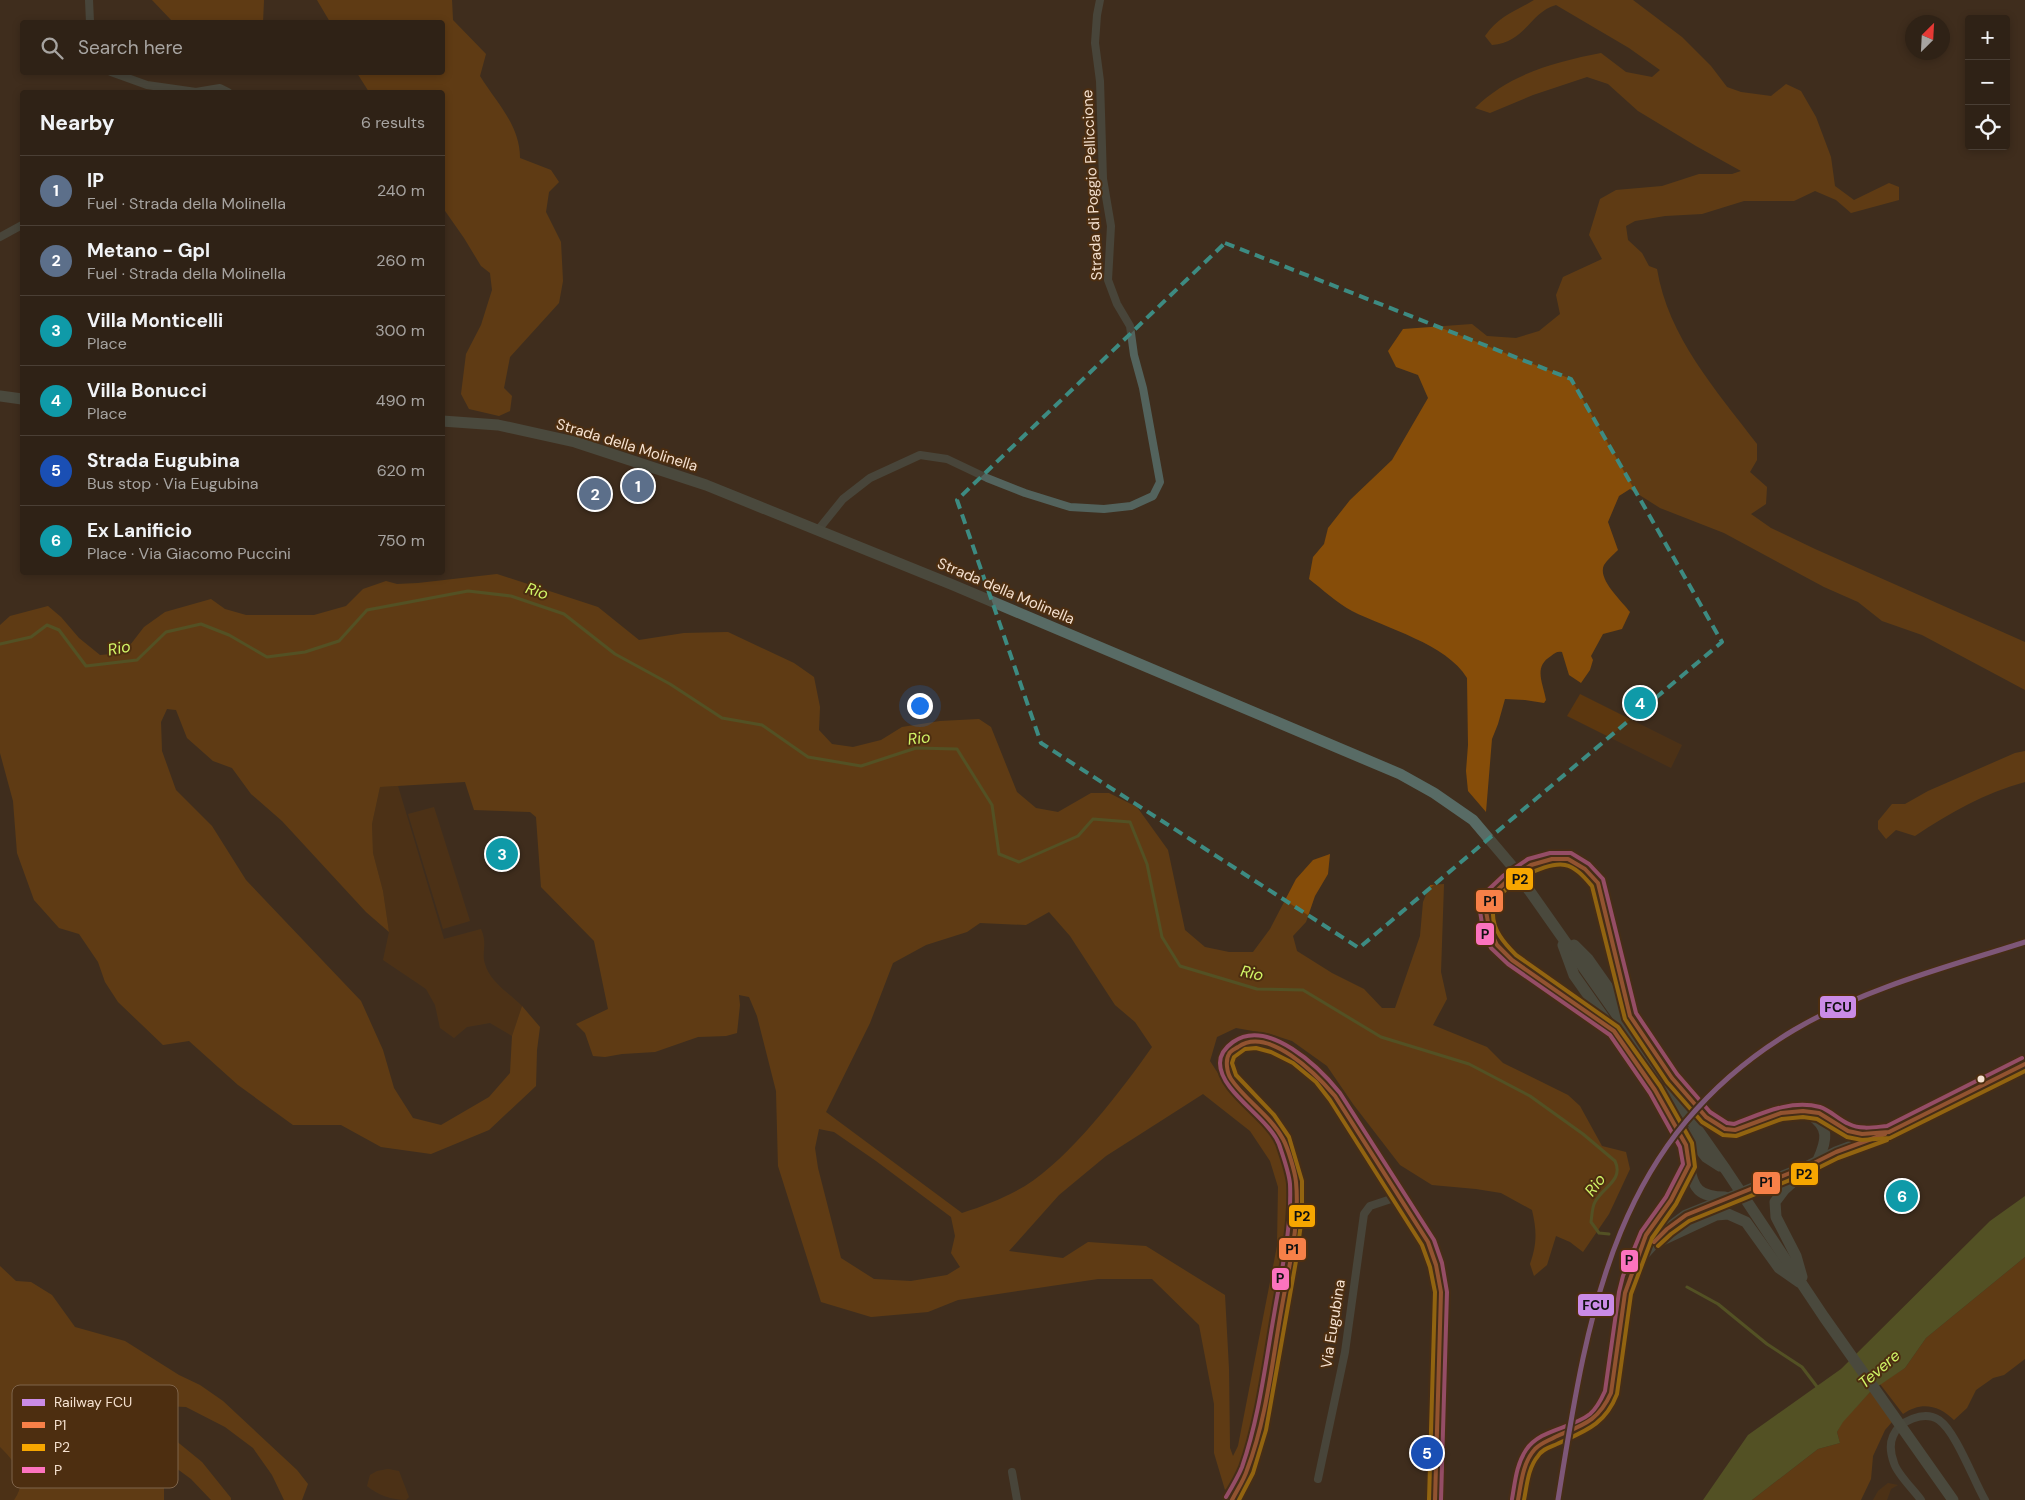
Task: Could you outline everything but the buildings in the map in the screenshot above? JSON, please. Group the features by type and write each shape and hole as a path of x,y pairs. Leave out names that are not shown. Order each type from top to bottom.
{"street":[{"path":"89,0 90,20"},
{"name":"Strada di Poggio Pelliccione","path":"818,530 843,499 870,478 920,455 947,459 1018,490 1070,507 1104,509 1131,506 1153,496 1160,482 1143,388 1134,355 1130,326 1117,304 1108,280 1111,226 1103,179 1100,81 1095,43 1100,0"},
{"path":"119,75 146,85 182,90"},
{"path":"208,90 220,88 224,90"},
{"path":"0,237 20,226"},
{"path":"0,396 20,399"},
{"name":"Strada della Molinella","path":"445,420 498,425 603,450 706,484 1400,774 1434,793 1473,820 1512,866 1726,1170 1824,1317 1953,1500"},
{"path":"1630,1016 1598,883 1585,869 1568,859 1552,859 1531,865 1507,881 1492,895 1486,911 1489,928 1497,945 1512,960 1614,1031 1655,1090 1686,1145 1692,1182 1698,1191 1714,1197 1729,1197"},
{"name":"Strada della Molinella","path":"1557,930 1588,958 1630,1016 1710,1135 1726,1170"},
{"name":"Strada della Molinella","path":"1557,930 1574,975 1614,1031"},
{"path":"1232,1500 1247,1471 1260,1429 1290,1260 1296,1215 1296,1181 1284,1140 1268,1119 1230,1078 1226,1063 1229,1053 1243,1043 1256,1042 1273,1046 1296,1058 1320,1078 1335,1096 1428,1242 1436,1264 1441,1292 1435,1500"},
{"path":"1652,1245 1667,1229 1686,1215 1764,1185 1889,1132 2025,1064"},
{"path":"1672,1078 1706,1117 1725,1129 1735,1130 1781,1112 1803,1111 1819,1113 1848,1131 1862,1134 1889,1132"},
{"name":"Strada della Molinella","path":"1655,1090 1706,1157 1726,1170"},
{"path":"1803,1111 1817,1119 1825,1134 1826,1143 1814,1163 1784,1190 1775,1202 1776,1217 1796,1256 1804,1286"},
{"path":"1518,1500 1525,1468 1535,1449 1557,1436 1586,1425 1602,1412 1611,1393 1625,1292 1632,1267 1646,1235 1671,1200 1689,1165"},
{"name":"Via Eugubina","path":"1318,1479 1345,1352 1364,1214 1370,1206 1400,1196"},
{"name":"Strada della Molinella","path":"1632,1267 1652,1245 1716,1215 1728,1214 1746,1222 1779,1268 1804,1286"},
{"path":"1921,1500 1894,1465 1890,1449 1892,1437 1898,1428 1911,1419 1924,1416 1937,1419 1949,1430 1984,1500"},
{"path":"1012,1472 1017,1500"}],"highlighted area":[{"path":"1225,243 1571,379 1722,642 1359,948 1041,743 957,500"}],"shaded area":[{"path":"152,0 264,0 263,20 171,20"},
{"path":"317,0 452,0 453,20 486,54 480,76 512,124 519,146 520,158 551,170 559,182 549,192 546,212 561,242 563,281 559,303 510,357 504,388 512,396 510,411 499,416 469,409 461,394 466,354 481,325 492,290 490,273 481,266 445,211 445,90 368,90 358,75 445,75 445,20 329,20"},
{"path":"1534,0 1633,0 1682,37 1711,66 1727,87 1741,92 1771,96 1786,84 1801,91 1816,117 1831,157 1835,186 1854,200 1889,183 1899,187 1899,200 1851,213 1836,200 1815,191 1794,201 1744,201 1702,214 1665,216 1635,221 1626,226 1628,240 1642,253 1649,266 1657,269 1663,294 1683,340 1710,383 1757,444 1757,460 1750,472 1767,487 1766,504 1751,514 1771,528 1815,549 2025,642 2025,690 1922,635 1882,621 1858,602 1824,587 1724,533 1660,508 1630,489 1619,496 1608,522 1618,550 1605,563 1603,571 1607,583 1630,612 1622,629 1603,634 1591,656 1593,660 1590,670 1581,683 1569,675 1562,652 1557,652 1545,660 1542,665 1541,676 1546,700 1544,703 1505,699 1492,739 1486,812 1468,791 1466,771 1468,745 1467,678 1458,666 1431,646 1352,611 1309,579 1313,557 1324,544 1328,528 1350,500 1392,460 1428,398 1418,375 1396,367 1388,351 1403,329 1472,324 1487,336 1516,338 1539,331 1560,314 1556,295 1563,277 1602,259 1589,235 1600,199 1616,190 1662,186 1699,174 1732,174 1741,171 1638,111 1608,84 1587,77 1533,95 1490,113 1475,108 1503,86 1534,71 1550,65 1601,53 1626,72 1652,77 1660,70 1629,48 1556,5 1540,14 1512,39 1492,45 1485,36 1490,29 1507,15"},
{"path":"497,574 598,607 639,640 684,633 728,632 794,663 814,677 820,707 819,730 832,744 853,747 881,740 902,727 940,721 979,719 991,727 1017,792 1036,808 1058,812 1091,793 1109,793 1137,807 1168,850 1185,930 1205,947 1229,952 1253,952 1270,929 1296,879 1313,860 1330,854 1328,874 1315,896 1306,922 1293,936 1297,951 1332,973 1364,989 1382,1008 1395,1008 1420,936 1423,902 1430,885 1444,884 1441,972 1447,999 1433,1025 1487,1047 1503,1063 1568,1095 1580,1106 1602,1146 1626,1152 1630,1169 1609,1214 1583,1252 1570,1242 1556,1236 1547,1265 1534,1276 1530,1264 1535,1237 1532,1210 1501,1193 1432,1185 1400,1165 1353,1104 1327,1066 1292,1041 1270,1034 1236,1028 1217,1037 1210,1061 1221,1078 1267,1126 1288,1163 1287,1244 1256,1429 1235,1482 1225,1490 1214,1453 1214,1404 1199,1325 1152,1279 1098,1279 958,1300 928,1312 871,1317 821,1302 778,1166 776,1091 757,1016 749,997 739,995 740,1005 737,1033 726,1036 698,1037 655,1052 605,1057 593,1056 585,1033 576,1024 608,1009 594,941 541,887 536,817 530,812 474,810 465,782 380,787 372,824 373,853 383,891 389,932 366,912 282,821 251,794 232,768 213,761 187,738 176,710 167,709 161,722 162,751 176,790 212,826 246,880 361,1001 383,1050 394,1088 413,1118 441,1125 489,1097 510,1073 512,1036 522,1006 540,1027 536,1086 489,1130 431,1154 381,1147 341,1125 293,1125 238,1085 189,1041 163,1045 118,1002 105,982 98,962 79,934 59,928 34,900 17,853 13,801 0,753 0,625 10,616 48,606 61,617 79,638 100,655 124,653 144,627 165,612 211,599 225,609 246,615 314,615 346,606 363,589 386,581 397,584","holes":["1049,912 1070,936 1115,1005 1135,1022 1152,1047 1094,1123 1042,1174 1017,1190 962,1213 826,1112 870,1023 893,963 926,945 967,932 980,923 1026,925","1203,1094 1250,1131 1270,1161 1278,1187 1277,1246 1238,1446 1233,1456 1230,1448 1229,1369 1225,1295 1146,1246 1088,1242 1063,1258 1009,1251 1059,1195 1106,1156","819,1129 834,1132 951,1217 955,1236 951,1253 960,1267 947,1275 911,1281 874,1279 841,1258 818,1168 815,1148"]},
{"path":"1580,694 1682,745 1671,768 1567,716"},
{"path":"2025,751 2025,782 1968,804 1915,836 1896,830 1886,839 1878,829 1878,821 1892,804 1905,804 1928,791 2015,753"},
{"path":"398,786 444,939 481,929 484,940 484,960 487,970 495,982 522,1006 512,1036 490,1023 467,1027 454,1038 440,1028 435,1005 426,989 383,960 389,932 383,891 373,853 372,824 380,787"},
{"path":"434,807 470,921 443,929 408,814"},
{"path":"2025,1257 2025,1359 2004,1375 1993,1378 1976,1390 1967,1408 1954,1420 1942,1411 1930,1406 1916,1407 1903,1414 1880,1384 1905,1368 1926,1338"},
{"path":"0,1266 16,1281 31,1282 52,1295 75,1327 125,1341 179,1375 200,1385 223,1401 297,1470 308,1484 302,1500 284,1500 272,1475 253,1448 225,1427 186,1407 178,1407 178,1385 12,1385 12,1460 0,1447"},
{"path":"1871,1391 1892,1422 1885,1430 1873,1456 1871,1479 1861,1500 1752,1500 1818,1449 1840,1443 1837,1432 1843,1421"},
{"path":"178,1442 202,1462 231,1500 211,1500 191,1479 178,1469"},
{"path":"0,1447 12,1460 12,1488 19,1488 14,1500 0,1500"},
{"path":"388,1469 399,1471 409,1497 406,1500 385,1496 367,1486 370,1475 377,1471"},
{"path":"1888,1483 1898,1485 1891,1489 1887,1500 1873,1500 1878,1491"},
{"path":"19,1488 164,1488 164,1500 14,1500"}],"water":[{"name":"Tevere","path":"2025,1196 2025,1257 1926,1338 1905,1368 1871,1391 1843,1422 1837,1432 1840,1443 1818,1449 1752,1500 1703,1500 1748,1435 1841,1369 1990,1221"}],"waterway":[{"name":"Rio","path":"0,644 31,637 47,625 59,630 86,666 137,660 166,632 201,624 229,635 267,657 305,652 339,641 367,610 468,591 511,596 564,614 615,654 670,684 722,718 762,725 808,757 861,766 916,748 957,749 992,805 999,854 1019,862 1078,836 1093,819 1130,822 1147,864 1162,937 1180,966 1257,989 1303,990 1381,1037 1469,1064 1530,1096 1583,1134 1615,1161 1617,1168 1615,1178 1593,1206 1591,1222 1599,1233 1609,1234"},
{"name":"Rio","path":"1687,1287 1718,1304 1767,1344 1802,1367 1818,1388"}],"rail line":[{"name":"FCU","path":"1558,1500 1582,1362 1598,1296 1620,1234 1648,1176 1685,1122 1733,1073 1794,1030 1821,1015 1878,990 2025,942"}],"transit line":[{"name":"P","path":"1512,1499 1520,1462 1532,1443 1547,1433 1574,1423 1590,1414 1602,1398 1605,1391 1623,1276 1641,1232 1666,1197 1683,1164 1680,1147 1650,1093 1610,1035 1508,964 1491,948 1483,930 1480,911 1487,891 1503,876 1528,859 1550,853 1571,853 1589,864 1603,879 1636,1013 1677,1074 1710,1112 1727,1123 1734,1124 1787,1106 1809,1105 1824,1108 1854,1126 1868,1128 1887,1126 2022,1058"},
{"name":"P1","path":"1518,1500 1525,1466 1535,1449 1595,1417 1606,1403 1611,1393 1625,1293 1646,1235 1671,1200 1689,1165 1686,1145 1655,1090 1614,1031 1512,960 1497,945 1489,928 1486,911 1492,895 1507,881 1531,865 1552,859 1568,859 1585,869 1598,883 1630,1016 1672,1078 1706,1117 1725,1129 1735,1130 1781,1113 1803,1111 1819,1113 1848,1131 1862,1134 1889,1132 2025,1064"},
{"name":"P2","path":"1524,1500 1530,1471 1540,1454 1546,1449 1593,1426 1612,1405 1617,1394 1631,1294 1652,1238 1676,1204 1695,1167 1692,1143 1660,1086 1618,1027 1516,955 1500,936 1493,919 1493,912 1495,903 1510,886 1533,872 1544,867 1556,865 1565,865 1573,868 1592,886 1625,1019 1667,1082 1702,1122 1723,1135 1736,1136 1782,1119 1803,1117 1817,1119 1847,1137 1862,1140 1890,1138 2025,1071"},
{"name":"P","path":"1226,1497 1242,1467 1257,1411 1288,1233 1290,1184 1279,1144 1265,1124 1228,1084 1222,1074 1220,1063 1224,1051 1233,1042 1247,1036 1262,1036 1277,1041 1307,1059 1340,1093 1434,1240 1442,1263 1447,1292 1441,1500"},
{"name":"P1","path":"1232,1500 1246,1474 1260,1430 1293,1244 1297,1197 1293,1166 1278,1130 1237,1087 1228,1073 1227,1063 1231,1051 1250,1042 1263,1042 1291,1055 1316,1076 1335,1096 1428,1242 1436,1265 1441,1292 1435,1500"},
{"name":"P2","path":"1239,1500 1253,1473 1266,1430 1296,1261 1302,1216 1302,1181 1289,1137 1274,1115 1236,1075 1232,1063 1234,1057 1245,1049 1256,1048 1271,1052 1293,1063 1316,1082 1330,1100 1422,1245 1430,1267 1435,1292 1429,1500"},
{"name":"P1","path":"1654,1242 1667,1229 1686,1215 1810,1165 1836,1152 1885,1134"},
{"name":"P2","path":"1658,1246 1689,1221 1812,1171 1838,1158 1887,1140"}],"place":[{"name":"IP","path":"638,486"},
{"name":"Metano - Gpl","path":"595,494"},
{"name":"Villa Bonucci","path":"1640,703"},
{"name":"Villa Monticelli","path":"502,854"},
{"name":"Ex Lanificio","path":"1902,1196"},
{"name":"Strada Eugubina","path":"1427,1453"}]}
